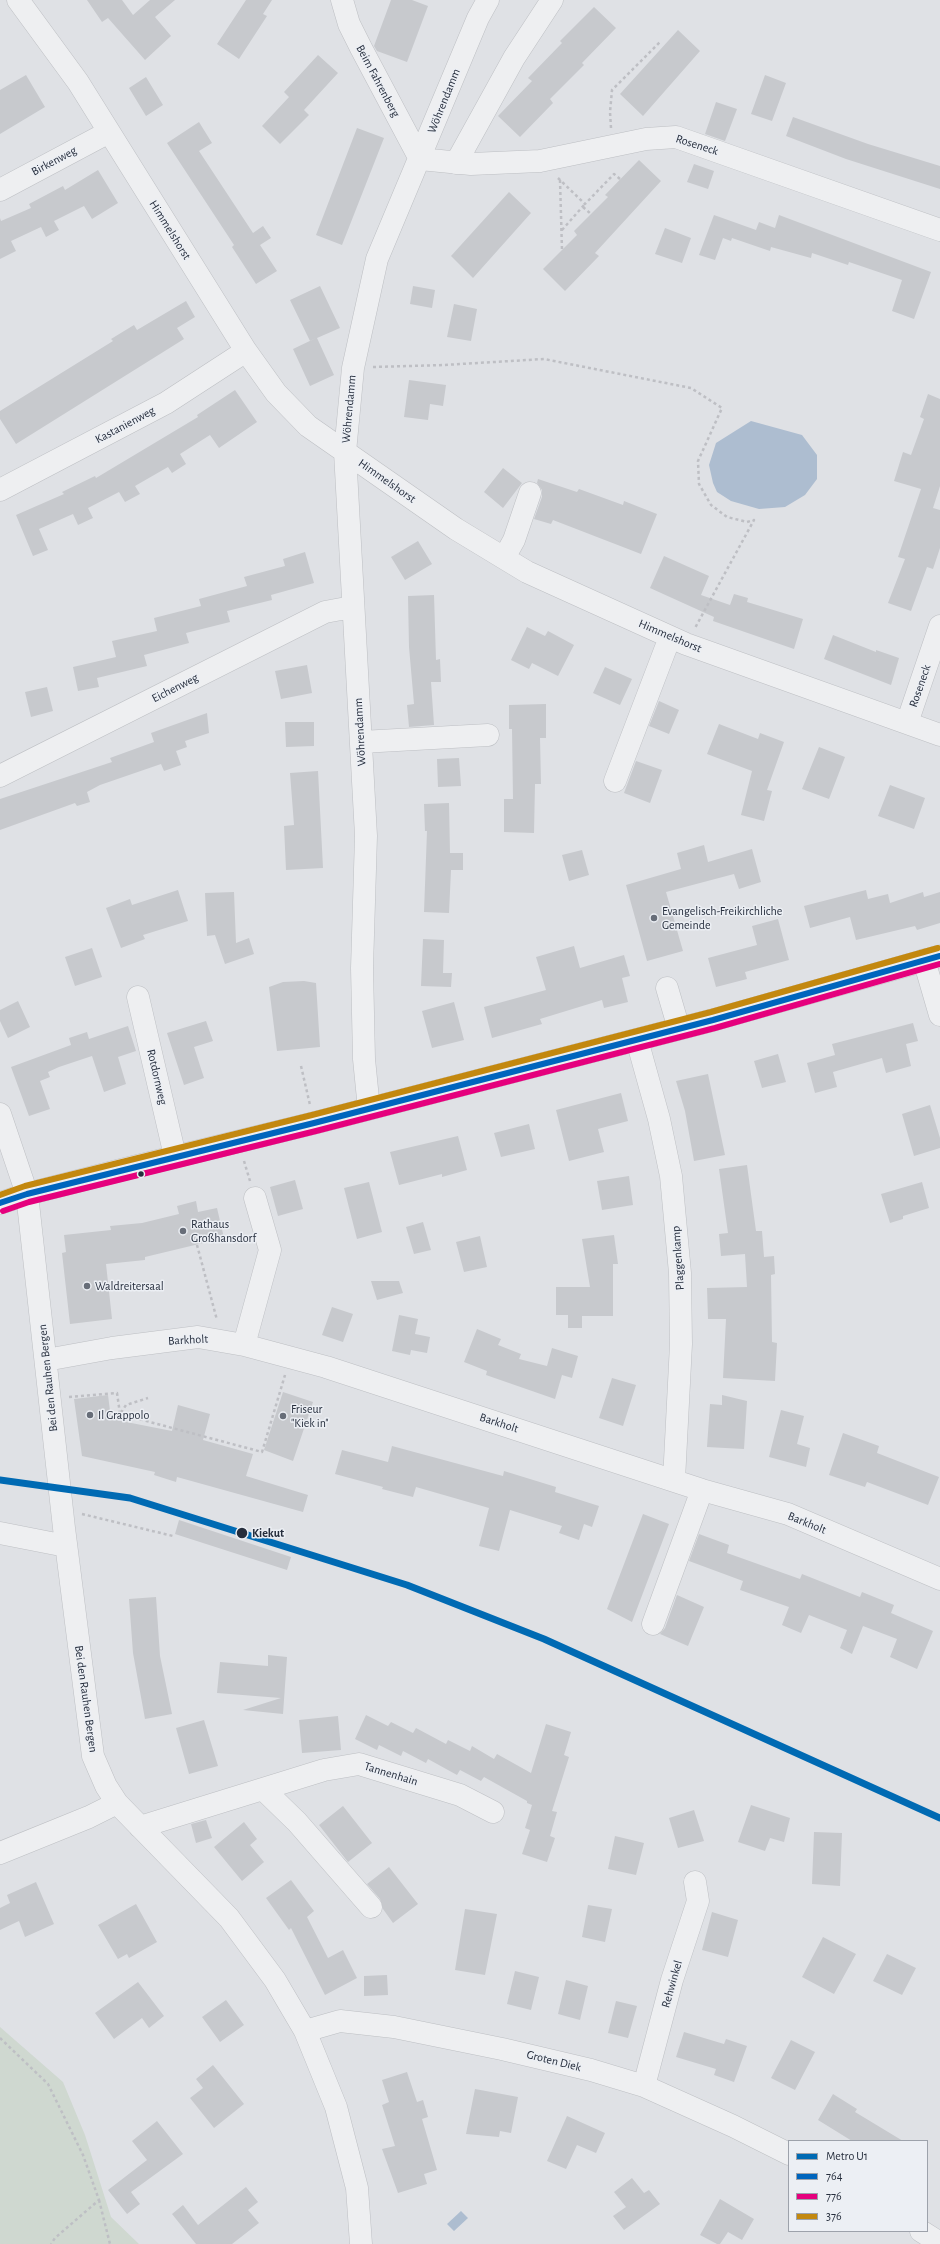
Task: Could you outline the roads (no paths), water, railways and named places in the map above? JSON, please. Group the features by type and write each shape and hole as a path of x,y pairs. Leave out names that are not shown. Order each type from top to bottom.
{"street":[{"name":"Himmelshorst","path":"18,0 78,82 246,351 276,393 308,426 456,528 527,572 588,601 678,640 940,735"},
{"name":"Beim Fahrenberg","path":"342,0 349,24 420,159"},
{"name":"Wöhrendamm","path":"369,1109 364,1059 362,968 366,836 352,608 345,452 353,368 377,259 478,18 488,0"},
{"path":"456,163 514,58 552,0"},
{"name":"Birkenweg","path":"0,190 109,132"},
{"name":"Roseneck","path":"420,159 456,163 501,164 540,161 658,137 676,136 940,230"},
{"name":"Kastanienweg","path":"0,490 166,403 246,351"},
{"path":"504,558 514,540 530,493"},
{"name":"Eichenweg","path":"0,776 325,612 352,608"},
{"name":"Roseneck","path":"907,723 940,626"},
{"path":"616,781 678,640"},
{"path":"361,742 488,735"},
{"path":"0,1203 27,1194 175,1156 314,1123 679,1029 932,958 940,1015"},
{"path":"667,988 679,1029"},
{"name":"Rotdornweg","path":"138,997 175,1156"},
{"name":"Plaggenkamp","path":"637,1040 660,1119 669,1169 680,1266 681,1344 674,1480"},
{"name":"Bei den Rauhen Bergen","path":"0,1114 27,1194 65,1537 93,1756 106,1786 117,1803 229,1918 275,1980 305,2031 336,2107 357,2188 361,2244"},
{"path":"244,1344 270,1250 255,1198"},
{"name":"Barkholt","path":"46,1360 112,1348 198,1337 244,1344 291,1357 702,1490 788,1514 940,1579"},
{"path":"653,1624 702,1490"},
{"path":"0,1533 65,1537"},
{"name":"Tannenhain","path":"140,1827 324,1770 360,1764 460,1795 493,1812"},
{"path":"263,1789 297,1822 371,1907"},
{"path":"0,1853 89,1817 117,1803"},
{"name":"Rehwinkel","path":"644,2086 672,1980 698,1901 695,1882"},
{"name":"Groten Diek","path":"305,2031 340,2021 394,2027 502,2049 591,2070 644,2086 733,2126 788,2154"},
{"path":"924,2232 940,2243"}],"water":[{"path":"751,421 802,435 817,455 817,479 805,495 785,507 759,509 731,501 717,492 713,483 709,465 716,443"},
{"path":"461,2211 468,2218 454,2231 447,2224"}],"metro line":[{"name":"U1","path":"0,1480 130,1498 407,1585 544,1639 940,1818"}],"place":[{"name":"Evangelisch-Freikirchliche Gemeinde","path":"654,918"},
{"name":"Rathaus Großhansdorf","path":"183,1231"},
{"name":"Waldreitersaal","path":"87,1286"},
{"name":"Il Grappolo","path":"90,1415"},
{"name":"Friseur \"Kiek in\"","path":"283,1416"},
{"name":"Kiekut","path":"242,1533"}]}
